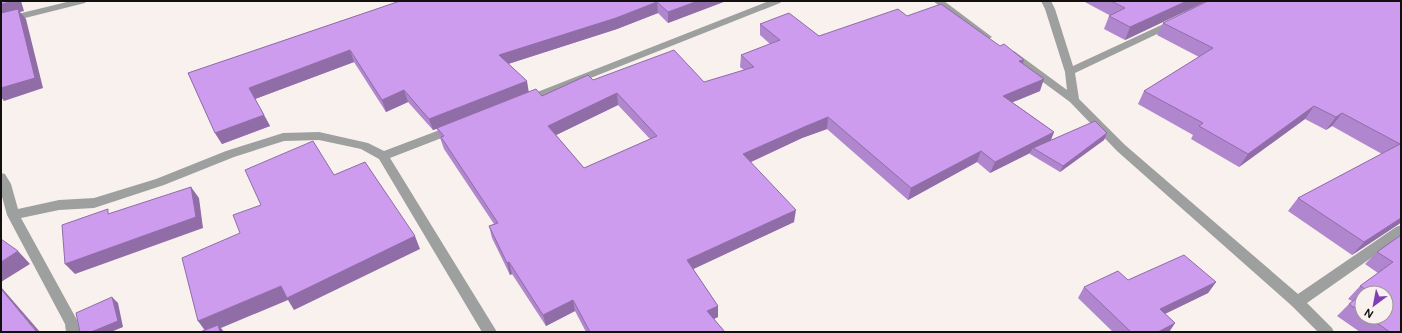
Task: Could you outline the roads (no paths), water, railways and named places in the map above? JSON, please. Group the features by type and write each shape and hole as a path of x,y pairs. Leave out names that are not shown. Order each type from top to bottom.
{"street":[{"path":"1,21 82,1"},
{"path":"517,103 777,1"},
{"path":"938,1 1074,100 1121,148 1297,302 1327,332"},
{"path":"1046,1 1052,15 1070,72 1074,100"},
{"path":"1070,72 1183,18"},
{"path":"383,156 465,124"},
{"path":"13,215 59,205 94,203 160,182 230,154 283,137 319,136 364,146 383,156 490,332"},
{"path":"1,177 5,184 13,215 72,324 73,332"},
{"path":"1297,302 1401,230"}]}
